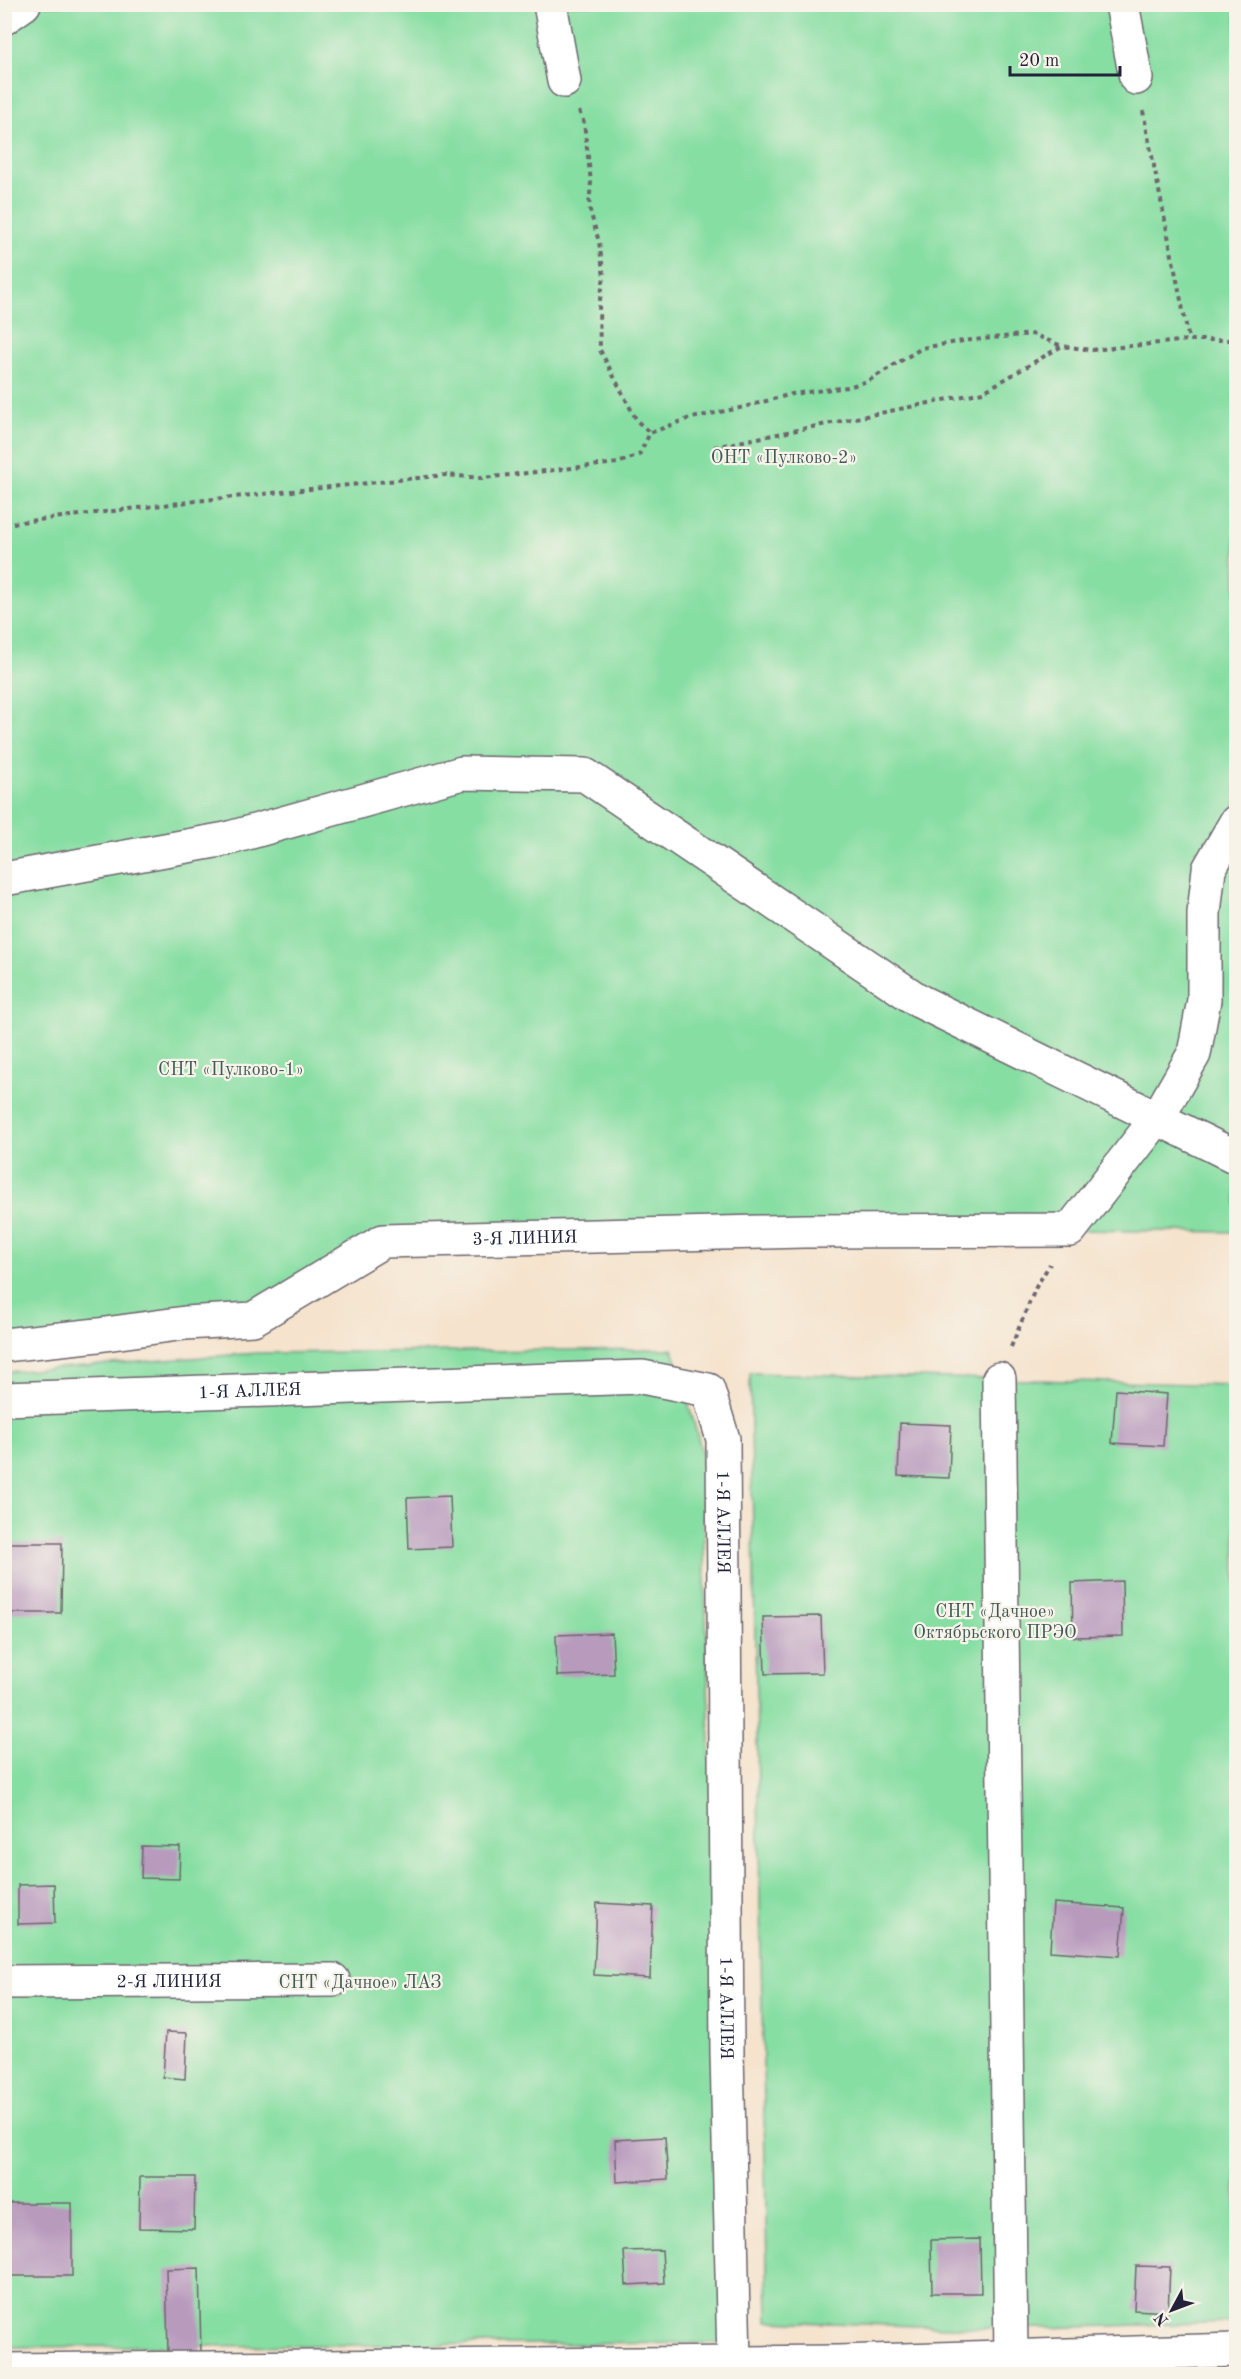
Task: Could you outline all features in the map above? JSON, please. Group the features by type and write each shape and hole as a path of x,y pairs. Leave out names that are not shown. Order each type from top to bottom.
{"street":[{"path":"4,18 24,4"},
{"path":"550,4 564,81"},
{"path":"1122,4 1137,78"},
{"path":"4,879 226,839 462,773 585,775 920,1001 1236,1157"},
{"path":"1070,1230 1158,1117 1194,1054 1204,1000 1204,913 1209,869 1236,822"},
{"name":"3-Я ЛИНИЯ","path":"4,1345 185,1323 253,1319 383,1241 804,1231 1070,1230"},
{"name":"1-Я АЛЛЕЯ","path":"4,1399 642,1377 708,1390 723,1439 727,2052 735,2362"},
{"path":"999,1379 1011,2356"},
{"name":"2-Я ЛИНИЯ","path":"4,1982 333,1980"},
{"path":"4,2370 348,2371 735,2362 838,2368 1011,2356 1236,2350"}],"path":[{"path":"1137,78 1189,340"},
{"path":"564,81 584,123 589,156 591,182 589,207 599,242 604,277 599,305 600,350 637,421 650,433"},
{"path":"4,524 446,474 482,478 618,463 639,455 650,433 687,419 792,394 848,387 868,381 922,348 974,339 1032,334 1062,346 1092,350 1189,340 1236,340"},
{"path":"714,447 983,392 1062,346"},
{"path":"999,1379 1036,1287 1070,1230"}],"green space":[{"name":"ОНТ «Пулково-2»","path":"4,5 1236,5 1236,1232 1070,1230 383,1241 253,1319 5,1345"},
{"name":"СНТ «Дачное» ЛАЗ","path":"673,1349 701,1448 728,2343 5,2347 5,1372 258,1353"},
{"name":"СНТ «Дачное» Октябрьского ПРЭО","path":"750,1373 1236,1385 1236,2322 1010,2329 768,2321"}],"building":[{"path":"1116,1390 1167,1394 1163,1446 1112,1443"},
{"path":"900,1423 951,1425 949,1478 898,1476"},
{"path":"450,1496 452,1547 409,1549 407,1498"},
{"path":"4,1543 62,1543 61,1613 4,1613"},
{"path":"1122,1581 1123,1636 1073,1637 1072,1583"},
{"path":"821,1616 823,1673 765,1674 763,1617"},
{"path":"612,1633 614,1674 557,1676 556,1635"},
{"path":"142,1846 180,1847 179,1879 141,1878"},
{"path":"54,1884 55,1923 18,1924 18,1885"},
{"path":"597,1903 653,1906 650,1978 594,1975"},
{"path":"1053,1903 1124,1908 1120,1956 1050,1951"},
{"path":"166,2032 187,2033 185,2079 163,2077"},
{"path":"665,2137 668,2179 617,2182 615,2140"},
{"path":"140,2177 195,2177 194,2229 139,2228"},
{"path":"4,2203 72,2203 72,2276 4,2276"},
{"path":"980,2239 981,2293 932,2293 931,2240"},
{"path":"662,2250 664,2283 626,2285 624,2251"},
{"path":"1136,2266 1170,2267 1168,2312 1134,2310"},
{"path":"199,2268 201,2352 168,2353 166,2269"}],"park label":[{"name":"СНТ «Пулково-1»","path":"231,1069"}]}
